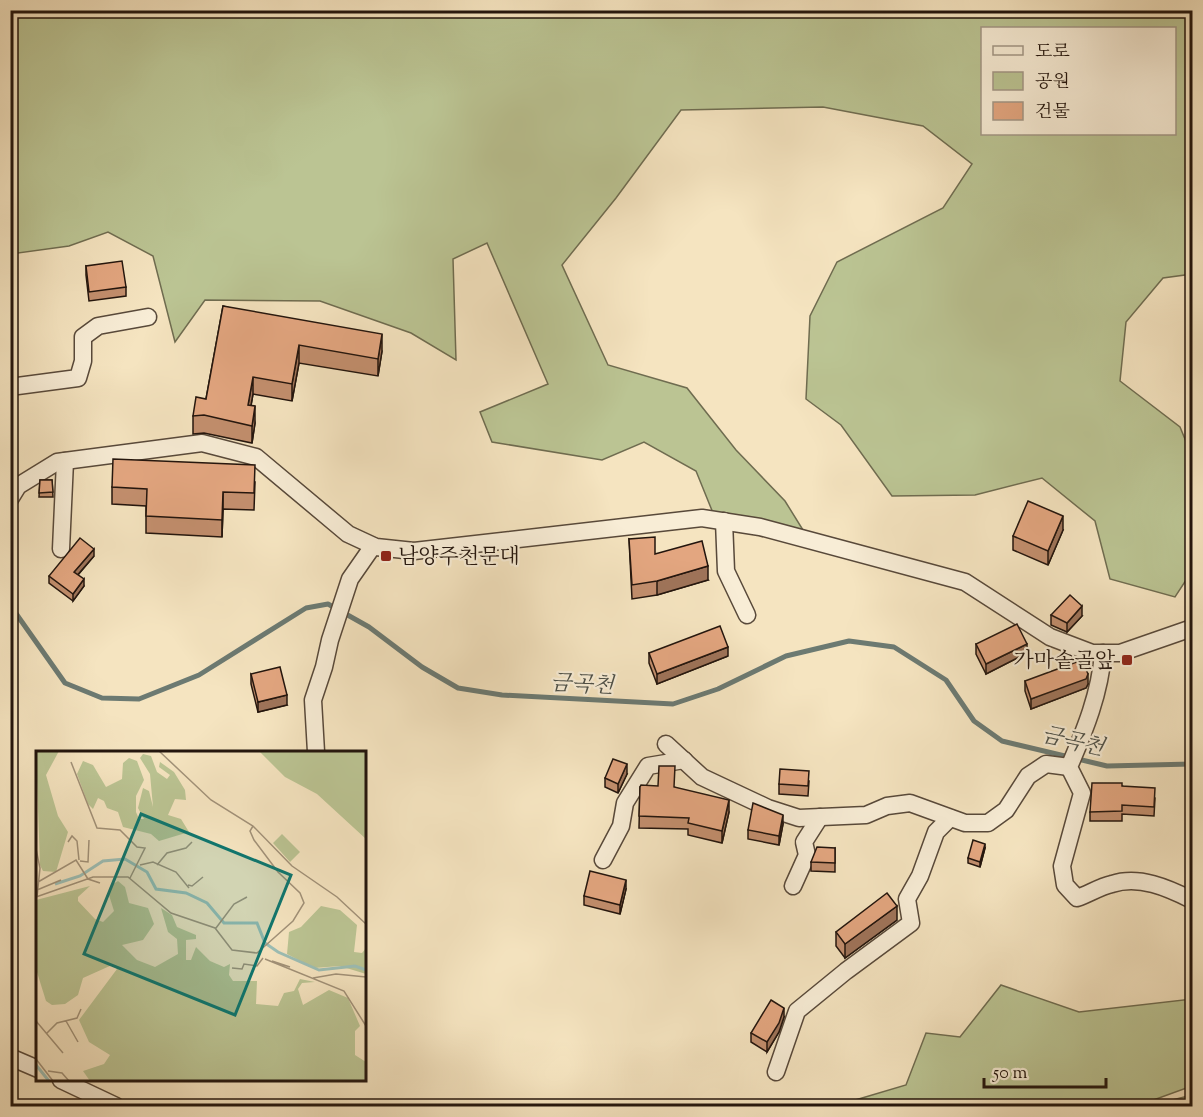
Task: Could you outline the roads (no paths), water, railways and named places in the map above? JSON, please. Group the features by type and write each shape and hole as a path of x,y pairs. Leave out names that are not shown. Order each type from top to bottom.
{"street":[{"path":"10,387 78,378 82,361 83,338 98,326 148,317"},
{"path":"13,488 57,462 202,443 256,457 348,534 373,546 414,551 702,518 760,527 965,582 1050,637 1092,653 1120,653 1192,628"},
{"path":"61,549 65,461"},
{"path":"724,521 726,571 747,615"},
{"path":"316,751 313,700 350,579 373,546"},
{"path":"1103,653 1101,677 1082,738 1070,767 1082,793 1062,866 1065,885 1077,898 1112,883 1138,881 1170,888 1192,900"},
{"path":"666,744 702,777 768,808 799,818 866,815 887,806 910,803 965,823 988,823 1006,810 1028,776 1046,764 1070,767"},
{"path":"603,860 621,826 625,803 648,766 684,760"},
{"path":"793,886 807,855 804,842 820,817"},
{"path":"776,1072 797,1011 911,923 907,899 920,876 936,832 950,818"},
{"path":"10,1057 36,1068"},
{"path":"63,1081 116,1107"}],"waterway":[{"name":"금곡천","path":"10,605 65,683 102,698 139,699 199,675 306,608 328,604 369,627 422,667 458,688 502,695 673,704 718,689 786,656 849,641 894,647 946,680 974,721 1002,741 1107,766 1192,764"}],"place":[{"name":"남양주천문대","path":"386,556"},
{"name":"가마솥골앞","path":"1127,660"}]}
